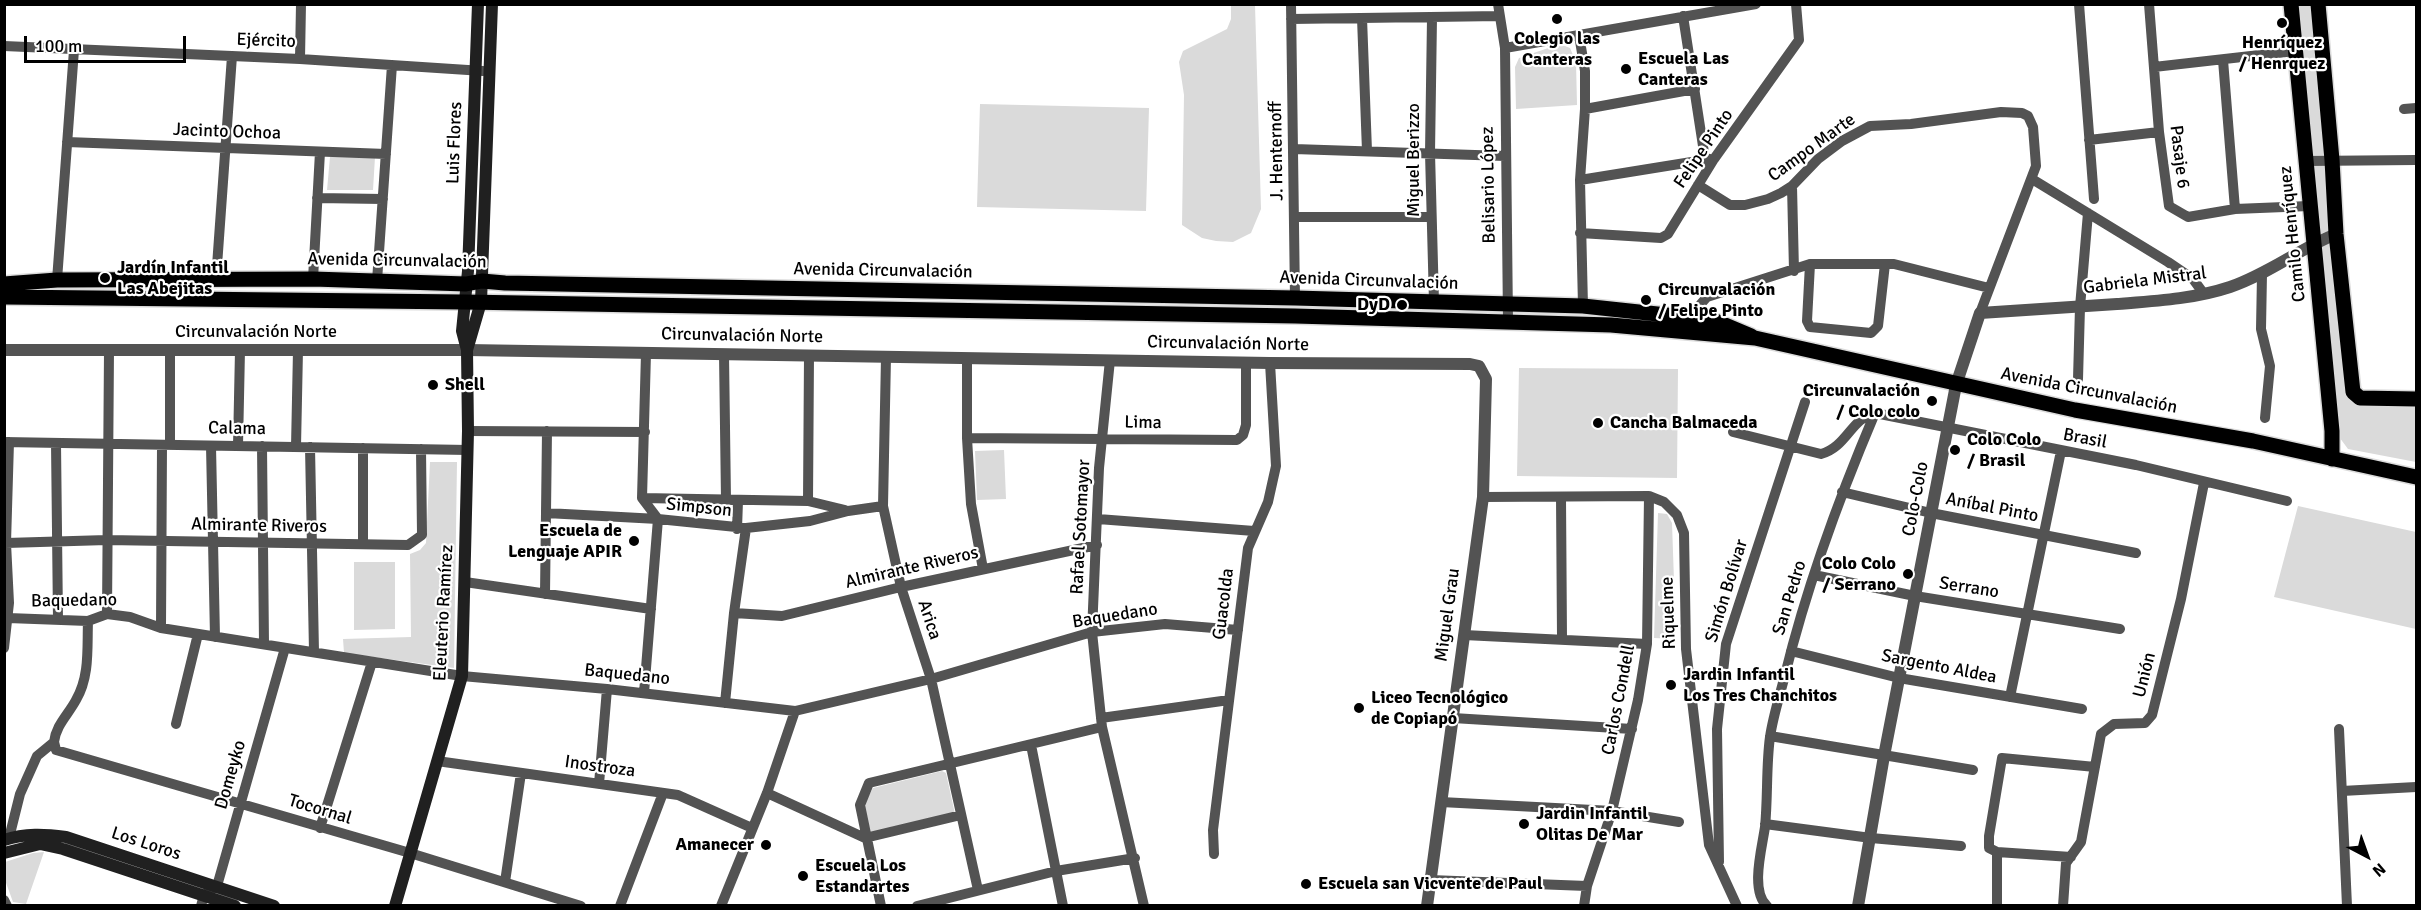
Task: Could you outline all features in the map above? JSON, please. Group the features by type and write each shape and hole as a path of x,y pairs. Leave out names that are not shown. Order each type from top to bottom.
{"main road":[{"name":"Luis Flores","path":"466,284 478,4"},
{"name":"Luis Flores","path":"482,281 492,4"},
{"name":"Camilo Henríquez","path":"2291,4 2332,432 2332,459"},
{"path":"2318,4 2336,234 2353,392 2360,398 2416,399"},
{"name":"Avenida Circunvalación","path":"4,284 57,280 313,279 466,284 482,281 517,284 1295,298 1583,306 1690,316 1725,323 1755,338"},
{"name":"Eleuterio Ramírez","path":"467,350 481,302 482,281"},
{"name":"Eleuterio Ramírez","path":"395,906 462,676 468,450 467,350 462,331 466,284"},
{"name":"Avenida Circunvalación","path":"4,297 481,302 1592,324 1755,338 1956,385 2075,410 2253,441 2416,477"},
{"name":"Los Loros","path":"7,839 19,835 42,833 66,837 274,906"},
{"name":"Los Loros","path":"4,853 40,844 63,849 203,900 235,906"}],"street":[{"path":"300,59 301,4"},
{"name":"J. Henternoff","path":"1291,4 1295,298"},
{"name":"Belisario López","path":"1498,4 1505,48 1508,321"},
{"path":"1505,48 1756,4"},
{"name":"Felipe Pinto","path":"1580,233 1665,236 1698,185 1710,159 1799,40 1796,4"},
{"path":"2079,4 2094,199"},
{"name":"Pasaje 6","path":"2149,4 2159,132 2169,206 2188,217 2235,209 2309,206"},
{"path":"1291,19 1500,16"},
{"path":"1580,180 1710,159 1683,16"},
{"path":"1362,18 1367,151"},
{"name":"Miguel Berizzo","path":"1432,18 1430,153 1434,302"},
{"path":"1579,35 1585,71 1580,180 1583,306"},
{"name":"Ejército","path":"4,46 300,59 489,72"},
{"path":"57,280 74,50"},
{"path":"2154,67 2295,51"},
{"path":"216,280 232,56"},
{"path":"2223,60 2235,209"},
{"path":"377,281 392,65"},
{"path":"1585,109 1695,89"},
{"path":"2404,109 2416,108"},
{"name":"Campo Marte","path":"1698,185 1730,205 1737,206 1768,199 1792,186 1810,166 1842,141 1870,126 1911,124 2001,112 2022,113"},
{"name":"Colo-Colo","path":"1858,906 1884,756 1956,385 1989,288 2036,166 2033,127 2028,116 2022,113"},
{"path":"2090,140 2159,132"},
{"name":"Jacinto Ochoa","path":"67,142 386,154"},
{"path":"1294,149 1505,156"},
{"path":"313,279 320,152"},
{"path":"2306,161 2416,160"},
{"path":"2032,178 2178,268 2193,279 2204,294"},
{"path":"1792,186 1794,270"},
{"path":"317,198 383,199"},
{"path":"2078,379 2080,307 2088,213"},
{"path":"1295,217 1431,217"},
{"name":"Gabriela Mistral","path":"1980,313 2170,300 2204,294 2229,288 2262,274 2314,243 2336,234"},
{"path":"1810,264 1808,321 1810,327 1871,333 1878,326 1885,264"},
{"path":"1690,316 1707,297 1810,264 1894,264 1989,288"},
{"path":"2262,274 2260,329 2270,366 2265,418"},
{"name":"Circunvalación Norte","path":"4,350 467,350 1246,363 1470,364 1479,366"},
{"path":"108,614 109,350"},
{"path":"161,628 162,541 170,350"},
{"path":"238,446 240,350"},
{"path":"296,447 298,350"},
{"path":"644,693 658,519 642,498 646,353"},
{"path":"724,354 732,501 742,528 724,703"},
{"path":"808,501 809,356"},
{"name":"Arica","path":"886,357 883,506 901,587 931,679 978,890"},
{"path":"968,358 967,438 971,504 983,569"},
{"name":"Rafael Sotomayor","path":"1110,360 1102,439 1092,632 1101,722 1135,858 1144,906"},
{"name":"Lima","path":"967,438 1237,440 1243,435 1246,426 1246,363"},
{"name":"Guacolda","path":"1214,854 1213,830 1248,548 1268,502 1276,466 1270,363"},
{"name":"Miguel Grau","path":"1427,906 1483,497 1486,379 1479,366"},
{"name":"Simón Bolívar","path":"1720,868 1717,729 1726,644 1805,402"},
{"path":"1733,432 1821,454 1832,451 1859,422 1867,415 1875,413"},
{"name":"Brasil","path":"1875,413 2136,465 2287,501"},
{"name":"San Pedro","path":"1767,906 1761,901 1758,886 1765,824 1770,736 1791,651 1814,575 1842,492 1875,413"},
{"path":"468,431 645,432"},
{"path":"545,594 547,431"},
{"path":"4,648 9,603 6,543 7,442"},
{"name":"Calama","path":"7,442 468,450"},
{"path":"56,443 58,620"},
{"path":"211,446 215,637"},
{"path":"262,446 264,645"},
{"path":"310,447 314,652"},
{"path":"363,448 363,544"},
{"name":"Almirante Riveros","path":"6,543 107,540 408,545 422,535 421,449"},
{"path":"2010,697 2061,451"},
{"name":"Unión","path":"2063,906 2067,863 2081,842 2101,734 2114,724 2145,723 2152,715 2181,599 2204,483"},
{"name":"Aníbal Pinto","path":"1842,492 1931,513 2136,553"},
{"path":"1483,497 1649,496"},
{"name":"Riquelme","path":"1649,496 1664,502 1677,514 1683,533 1686,649 1709,846 1737,906"},
{"name":"Carlos Condell","path":"1584,906 1587,886 1612,810 1632,729 1647,644 1649,496"},
{"path":"1561,497 1562,638"},
{"name":"Simpson","path":"642,498 808,501 848,511"},
{"name":"Simpson","path":"546,513 658,519 742,528 810,521 848,511 883,506"},
{"path":"1098,519 1254,531"},
{"name":"Almirante Riveros","path":"734,613 782,616 901,587 1097,545"},
{"name":"Serrano","path":"1814,575 1915,597 2120,629"},
{"path":"465,582 651,609"},
{"name":"Baquedano","path":"8,618 88,621 108,614 130,617 161,628 462,676 607,689 795,711 931,679 1092,632 1164,624 1238,630"},
{"path":"7,839 20,794 37,756 54,742 55,732 77,699 87,670 88,621"},
{"path":"176,724 198,634"},
{"path":"1464,635 1562,638 1647,644"},
{"name":"Domeyko","path":"217,886 285,648"},
{"name":"Sargento Aldea","path":"1791,651 1899,678 2082,709"},
{"path":"320,828 372,662"},
{"path":"599,784 607,689"},
{"path":"881,906 860,805 869,783 1031,745 1101,722 1229,700"},
{"path":"721,906 767,793 795,711"},
{"path":"1453,718 1632,729"},
{"path":"2339,729 2347,906"},
{"path":"1770,736 1973,770"},
{"name":"Tocornal","path":"54,742 56,750 410,853 505,882 554,901 581,906"},
{"path":"1031,745 1063,906"},
{"path":"1997,906 1993,850 1989,836 2002,758 2095,767"},
{"name":"Inostroza","path":"437,761 678,795 752,828"},
{"path":"505,882 521,773"},
{"path":"2342,791 2416,787"},
{"path":"620,906 663,793"},
{"path":"767,793 865,837 961,815"},
{"path":"1441,802 1612,810 1679,822"},
{"path":"1765,824 1871,838 1961,846"},
{"path":"1993,850 2071,857"},
{"path":"917,906 1056,871 1135,858"},
{"path":"1430,880 1587,886"},
{"path":"203,900 217,886"},
{"path":"4,900 7,906"}],"shaded area":[{"path":"1231,5 1255,5 1261,209 1251,233 1233,242 1202,238 1182,225 1184,95 1179,62 1183,51 1227,29 1231,19"},
{"path":"2299,5 2312,5 2332,230 2317,235"},
{"path":"1560,44 1570,48 1576,62 1577,105 1516,109 1515,67 1519,58"},
{"path":"980,104 1149,108 1146,211 977,207"},
{"path":"330,157 375,157 373,190 327,190"},
{"path":"2334,237 2351,393 2416,401 2416,462 2348,449 2334,430 2317,246"},
{"name":"Cancha Balmaceda","path":"1519,368 1678,369 1677,478 1517,476"},
{"path":"1004,450 1006,499 977,500 975,451"},
{"path":"430,462 457,462 454,668 344,653 343,639 411,637 410,554 420,550 426,543"},
{"path":"2298,506 2416,532 2416,629 2274,597"},
{"path":"1658,513 1667,514 1672,523 1676,639 1654,638"},
{"path":"354,562 395,562 395,629 354,630"},
{"path":"942,771 946,773 955,814 870,833 864,805 873,788"},
{"path":"44,852 26,904 13,902 5,880 5,862"}],"place":[{"name":"Colegio las Canteras","path":"1557,19"},
{"name":"Henríquez / Henrquez","path":"2282,23"},
{"name":"Escuela Las Canteras","path":"1626,69"},
{"name":"Jardín Infantil Las Abejitas","path":"105,278"},
{"name":"Circunvalación / Felipe Pinto","path":"1646,300"},
{"name":"DyD","path":"1402,305"},
{"name":"Shell","path":"433,385"},
{"name":"Circunvalación / Colo colo","path":"1932,401"},
{"name":"Cancha Balmaceda","path":"1598,423"},
{"name":"Colo Colo / Brasil","path":"1955,450"},
{"name":"Escuela de Lenguaje APIR","path":"634,541"},
{"name":"Colo Colo / Serrano","path":"1908,574"},
{"name":"Jardin Infantil Los Tres Chanchitos","path":"1671,685"},
{"name":"Liceo Tecnológico de Copiapó","path":"1359,708"},
{"name":"Jardin Infantil Olitas De Mar","path":"1524,824"},
{"name":"Amanecer","path":"766,845"},
{"name":"Escuela Los Estandartes","path":"803,876"},
{"name":"Escuela san Vicvente de Paul","path":"1306,884"}]}
